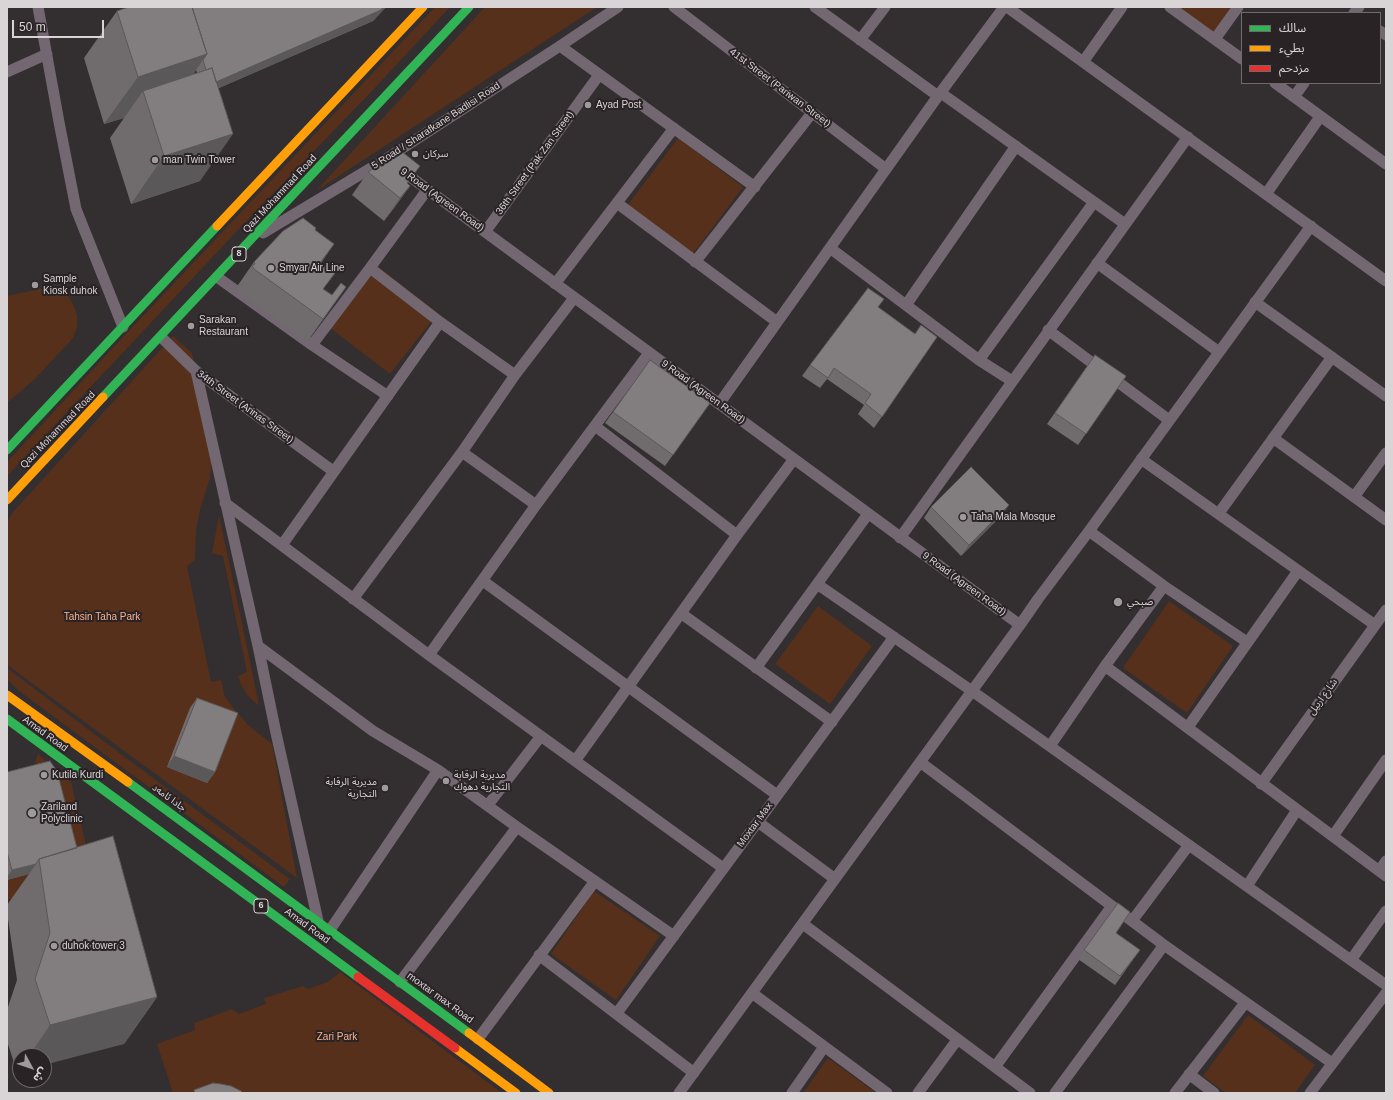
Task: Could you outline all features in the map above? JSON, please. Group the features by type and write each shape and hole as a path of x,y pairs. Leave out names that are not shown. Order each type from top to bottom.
{"main road":[{"path":"7,450 423,7"},
{"name":"Qazi Mohammad Road","path":"7,500 469,7"},
{"name":"جادا ئامەد","path":"7,695 206,838 318,921"},
{"name":"Amad Road","path":"7,719 516,1093"},
{"name":"moxtar max Road","path":"318,921 549,1093"}],"street":[{"path":"38,7 76,209 123,327"},
{"name":"5 Road / Sharafkane Badlisi Road","path":"251,241 386,159 618,7"},
{"name":"41st Street (Pariwan Street)","path":"674,7 886,169"},
{"path":"815,7 860,40 1016,146 1125,224"},
{"path":"860,40 885,7"},
{"path":"719,404 886,169 1004,7"},
{"path":"1007,7 1386,281"},
{"path":"1083,62 1122,7"},
{"path":"1170,7 1241,58"},
{"path":"1215,39 1238,7"},
{"path":"560,46 755,187"},
{"path":"7,72 47,54"},
{"name":"36th Street (Pak Zan Street)","path":"485,232 600,75"},
{"path":"1276,84 1386,164"},
{"path":"1294,97 1303,84"},
{"path":"695,262 812,113"},
{"path":"1266,194 1320,117"},
{"path":"555,284 674,128"},
{"path":"900,538 1188,137"},
{"path":"906,305 1016,146"},
{"name":"9 Road (Agreen Road)","path":"386,159 1020,625"},
{"path":"312,345 427,190"},
{"path":"978,360 1094,202"},
{"path":"616,203 777,322"},
{"path":"679,1093 1311,226"},
{"path":"830,248 978,360 1012,381"},
{"path":"1097,263 1219,352"},
{"path":"370,268 440,322 515,375"},
{"path":"217,277 312,345 388,396"},
{"path":"353,599 462,452 515,375 574,298"},
{"path":"1255,302 1386,396"},
{"path":"282,545 440,322"},
{"path":"1048,330 1169,420"},
{"name":"34th Street (Arinas Street)","path":"161,337 196,371 333,471"},
{"path":"430,655 536,505 650,353"},
{"path":"1219,513 1332,357"},
{"path":"196,371 318,921"},
{"path":"595,426 738,535"},
{"path":"1273,438 1386,520"},
{"path":"462,452 536,505"},
{"path":"1354,497 1386,453"},
{"path":"1141,458 1375,625"},
{"path":"575,761 794,459"},
{"path":"225,504 723,868"},
{"path":"756,668 868,514"},
{"path":"1089,531 1164,586 1247,642"},
{"path":"1188,727 1298,571"},
{"path":"483,581 777,795"},
{"path":"817,584 972,691 1386,984"},
{"path":"1050,746 1105,666 1164,586"},
{"name":"شارع اربيل","path":"1261,784 1386,610"},
{"path":"682,614 832,722"},
{"name":"Moxtar Max","path":"617,1013 894,637"},
{"path":"258,646 373,731 438,770 674,936"},
{"path":"1105,666 1188,727 1261,784 1383,873 1386,861"},
{"path":"488,805 541,736"},
{"path":"1333,836 1386,761"},
{"path":"920,762 1164,945 1332,1063"},
{"path":"330,930 438,770"},
{"path":"1247,886 1297,810"},
{"path":"758,822 835,879"},
{"path":"400,982 517,827"},
{"path":"1132,921 1189,844"},
{"path":"478,1039 594,880"},
{"path":"995,1067 1112,906"},
{"path":"1351,960 1386,911"},
{"path":"803,924 1030,1093"},
{"path":"1055,1093 1164,945"},
{"path":"539,955 694,1073"},
{"path":"752,993 887,1093"},
{"path":"1310,1093 1386,993"},
{"path":"1175,1093 1245,1003"},
{"path":"918,1093 957,1040"},
{"path":"792,1093 824,1047"},
{"path":"1189,1074 1214,1093"}],"green space":[{"path":"435,7 450,7 7,476 7,462"},
{"path":"485,7 597,7 316,191"},
{"path":"1174,7 1231,7 1212,34"},
{"path":"678,138 743,187 692,255 627,206"},
{"path":"376,265 438,313 390,374 329,327"},
{"path":"50,287 65,291 73,304 77,315 77,327 73,338 35,379 7,403 7,296"},
{"name":"Tahsin Taha Park","path":"173,336 192,353 212,458 210,478 200,510 196,530 195,560 187,566 211,682 221,680 225,697 235,710 249,726 272,744 297,878 7,664 7,522 13,512"},
{"path":"219,515 259,706 249,697 242,687 238,676 247,672 223,556 212,553"},
{"path":"1169,601 1233,646 1187,713 1123,668"},
{"path":"818,606 872,646 830,704 775,664"},
{"path":"7,668 290,879 284,887 19,691 7,679"},
{"path":"38,754 71,782 93,875 7,900 7,880 71,863 49,782 35,762"},
{"path":"594,891 660,936 616,1000 551,954"},
{"name":"Zari Park","path":"340,972 502,1093 173,1093 157,1044 195,1030 194,1023 232,1009 239,1014 266,1004 264,998 303,986 308,989 328,982"},
{"path":"1248,1015 1315,1065 1295,1093 1226,1093 1203,1076"},
{"path":"828,1058 876,1093 803,1093"}],"building":[{"path":"129,7 192,7 207,54 138,77 117,11"},
{"path":"192,7 383,7 381,10 216,82 212,68 206,70 203,60 207,54"},
{"path":"212,68 233,134 164,156 143,91"},
{"path":"401,151 420,166 407,183 410,186 400,198 368,172"},
{"path":"303,218 316,228 315,230 334,244 320,263 335,273 323,289 332,295 341,283 346,287 323,319 254,269 252,266 283,231"},
{"path":"868,288 884,299 878,307 915,334 921,325 937,337 882,417 865,403 871,394 834,368 828,378 810,365"},
{"path":"1095,355 1126,376 1086,434 1055,413"},
{"path":"650,360 710,403 673,455 613,412"},
{"name":"Taha Mala Mosque","path":"971,467 1009,505 969,545 931,507"},
{"path":"197,698 238,713 215,772 174,756"},
{"name":"Zariland Polyclinic","path":"50,761 57,771 77,848 39,859 36,864 12,870 7,852 7,772"},
{"path":"113,836 157,997 50,1025 35,979 50,933 39,859"},
{"path":"1118,903 1130,912 1116,933 1140,950 1120,976 1084,950"},
{"path":"213,1083 231,1086 243,1093 195,1093 194,1090"}],"traffic: fast":[{"path":"103,397 469,7"},
{"path":"7,450 217,226"},
{"path":"7,719 358,977"},
{"path":"128,782 469,1033"}],"traffic: slow":[{"path":"217,226 423,7"},
{"path":"7,500 103,397"},
{"path":"7,695 128,782"},
{"path":"469,1033 549,1093"},
{"path":"455,1048 516,1093"}],"traffic: jam":[{"path":"358,977 455,1048"}],"place":[{"name":"Ayad Post","path":"588,105"},
{"name":"سركان","path":"415,154"},
{"name":"man Twin Tower","path":"155,160"},
{"name":"Smyar Air Line","path":"271,268"},
{"name":"Sample Kiosk duhok","path":"35,285"},
{"name":"Sarakan Restaurant","path":"191,326"},
{"name":"Taha Mala Mosque","path":"963,517"},
{"name":"صبحي","path":"1118,602"},
{"name":"Kutila Kurdi","path":"44,775"},
{"name":"مديرية الرقابة التجارية دهوك","path":"446,781"},
{"name":"مديرية الرقابة التجارية","path":"385,788"},
{"name":"Zariland Polyclinic","path":"32,813"},
{"name":"duhok tower 3","path":"54,946"}]}
